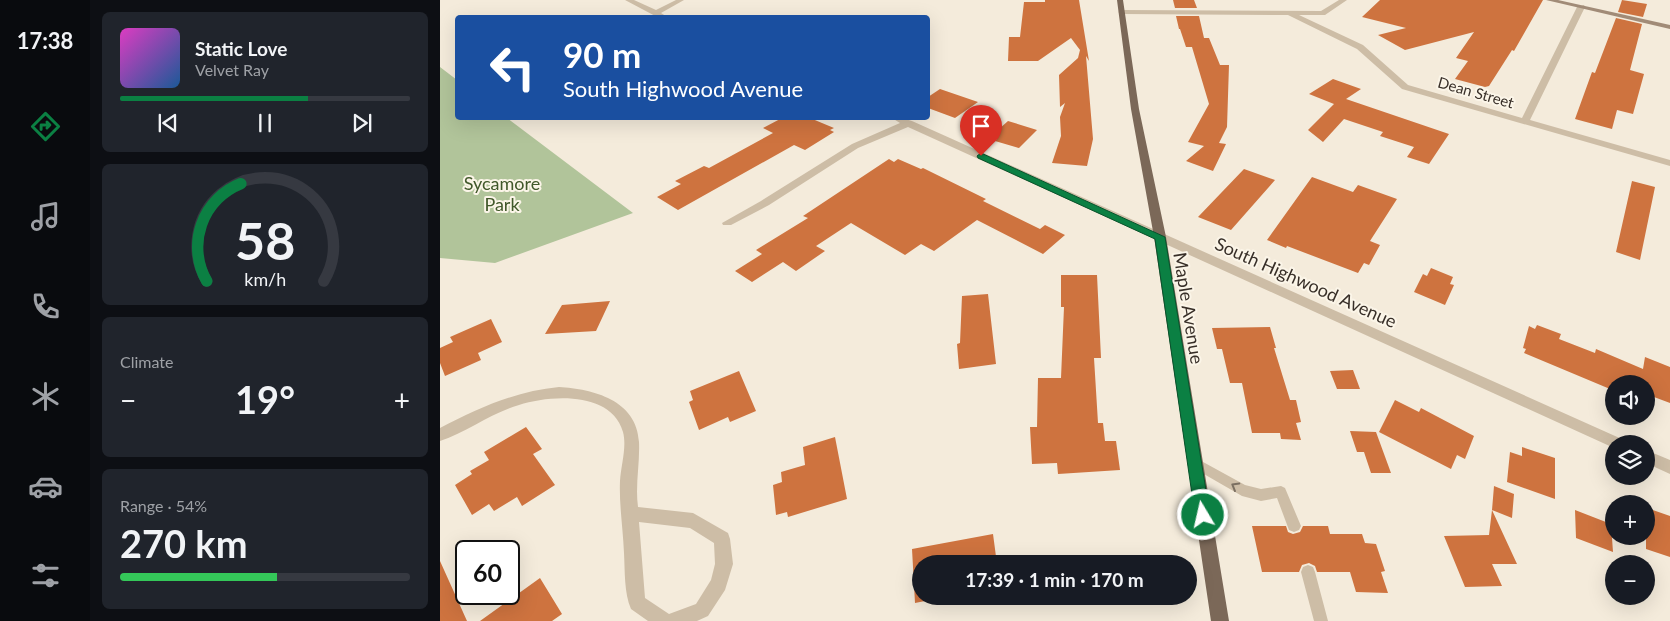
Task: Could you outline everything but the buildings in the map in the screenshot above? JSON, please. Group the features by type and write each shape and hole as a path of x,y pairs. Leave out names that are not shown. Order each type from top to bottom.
{"main road":[{"name":"Maple Avenue","path":"1121,6 1135,109 1160,237 1220,621"}],"street":[{"path":"628,0 660,15"},
{"path":"656,13 681,0"},
{"path":"1121,6 1291,14 1322,13 1344,0"},
{"path":"1549,0 1670,27"},
{"path":"1525,121 1581,7"},
{"name":"Dean Street","path":"1291,14 1360,47 1405,87 1670,163"},
{"name":"South Highwood Avenue","path":"901,120 1605,438"},
{"path":"727,223 765,203 855,146 909,123"},
{"path":"440,435 480,413 512,400 541,394 565,392 587,394 609,404 624,418 631,436 628,487 636,603 663,621"},
{"path":"1655,460 1670,467"},
{"path":"630,514 693,522 722,539 724,564 719,584 702,610 675,621"}],"lane":[{"path":"1194,462 1242,490 1261,494 1281,492 1294,526"},
{"path":"1308,572 1321,621"}],"green space":[{"name":"Sycamore Park","path":"440,67 455,78 455,120 510,120 633,213 495,263 440,258"}],"route":[{"path":"981,156 1160,237 1203,515"}]}
